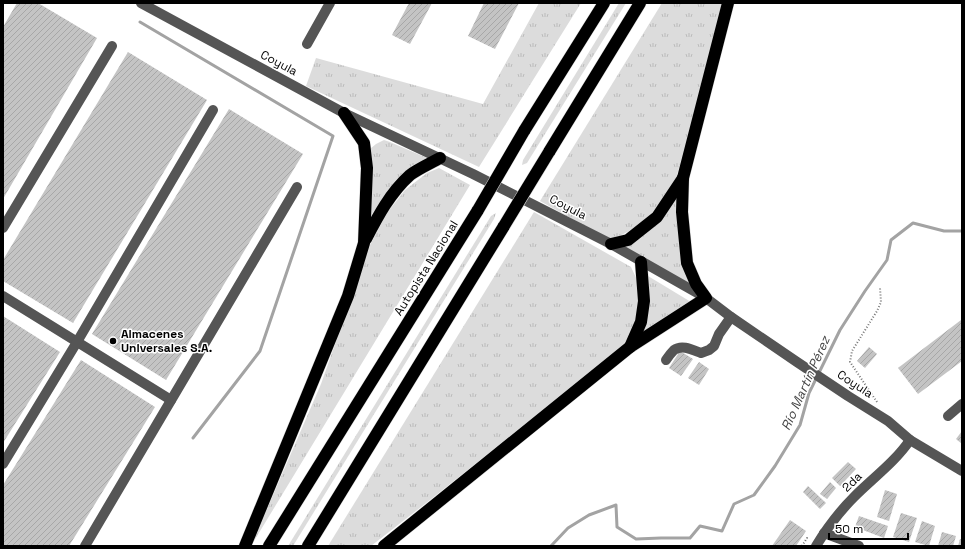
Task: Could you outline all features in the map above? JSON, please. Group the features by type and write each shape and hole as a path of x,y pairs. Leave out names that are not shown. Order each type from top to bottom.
{"highway":[{"name":"Autopista Nacional","path":"269,546 478,210 524,131 604,3"},
{"path":"308,546 640,3"},
{"path":"384,546 630,347 706,298 696,284 687,263 682,212 683,178 728,3"},
{"path":"344,113 364,143 367,168 364,243"},
{"path":"244,546 348,296 364,243 381,210 393,193 411,175 440,158"},
{"path":"611,244 628,240 657,217 683,178"},
{"path":"630,347 641,322 644,302 641,262"}],"street":[{"name":"Coyula","path":"141,3 344,113 473,174 611,244 706,298 797,362 888,420 910,440 962,471"},
{"path":"307,44 330,3"},
{"path":"3,228 112,46"},
{"path":"3,464 77,342 213,110"},
{"path":"85,546 297,187"},
{"path":"3,296 171,400"},
{"path":"666,360 674,350 680,347 690,348 701,353 709,350 714,346 719,334 731,317"},
{"path":"948,416 962,404"},
{"name":"2da","path":"816,546 836,517 902,451 910,440"},
{"path":"824,533 860,546"}],"path":[{"path":"878,403 850,362 852,351 881,302 880,288"}],"green space":[{"path":"539,3 581,3 479,167 306,86 316,58 483,104"},
{"path":"619,3 626,3 527,163 522,165 523,160"},
{"path":"662,3 725,3 675,182 666,197 650,215 636,227 620,236 608,239 540,201"},
{"path":"384,140 427,158 412,166 396,180 369,218 370,149"},
{"path":"439,168 470,185 251,546 321,384 370,245 387,213 405,190 427,173"},
{"path":"678,197 691,285 623,246 648,232"},
{"path":"534,212 631,267 638,282 640,291 637,316 633,331 623,345 593,370 371,546 328,546"},
{"path":"496,213 494,219 293,546 288,546 491,216"},
{"path":"648,276 691,302 639,338"}],"building":[{"path":"17,3 38,3 97,38 3,199 3,27"},
{"path":"409,3 432,3 410,44 392,35"},
{"path":"484,3 519,3 495,49 468,36"},
{"path":"128,52 207,100 73,323 3,281 3,260"},
{"path":"229,109 303,154 166,380 92,334"},
{"path":"3,316 60,352 3,443"},
{"path":"961,320 962,361 918,394 898,368"},
{"path":"869,347 877,354 865,368 857,361"},
{"path":"680,351 693,359 681,376 669,368"},
{"path":"81,360 155,407 69,546 3,546 3,485"},
{"path":"699,362 709,369 699,385 688,378"},
{"path":"962,431 962,444 956,439"},
{"path":"848,462 856,469 840,486 832,478"},
{"path":"830,482 836,488 827,499 820,494"},
{"path":"808,486 826,503 820,509 803,492"},
{"path":"885,490 897,494 889,521 877,517"},
{"path":"901,513 917,518 909,542 893,537"},
{"path":"859,516 888,526 884,538 855,527"},
{"path":"790,520 806,531 796,546 772,546"},
{"path":"922,521 935,526 929,546 915,542"},
{"path":"942,532 956,536 953,546 938,546"},
{"path":"960,539 962,540 962,546 958,546"}],"waterway":[{"path":"140,22 333,136 260,351 193,438"},
{"name":"Río Martín Pérez","path":"551,546 568,528 589,515 616,505 617,527 636,539 690,538 700,526 722,531 734,504 754,495 775,466 800,425 809,393 840,330 887,260 891,240 913,223 944,231 962,231"}],"place":[{"name":"Almacenes Universales S.A.","path":"113,341"}]}
